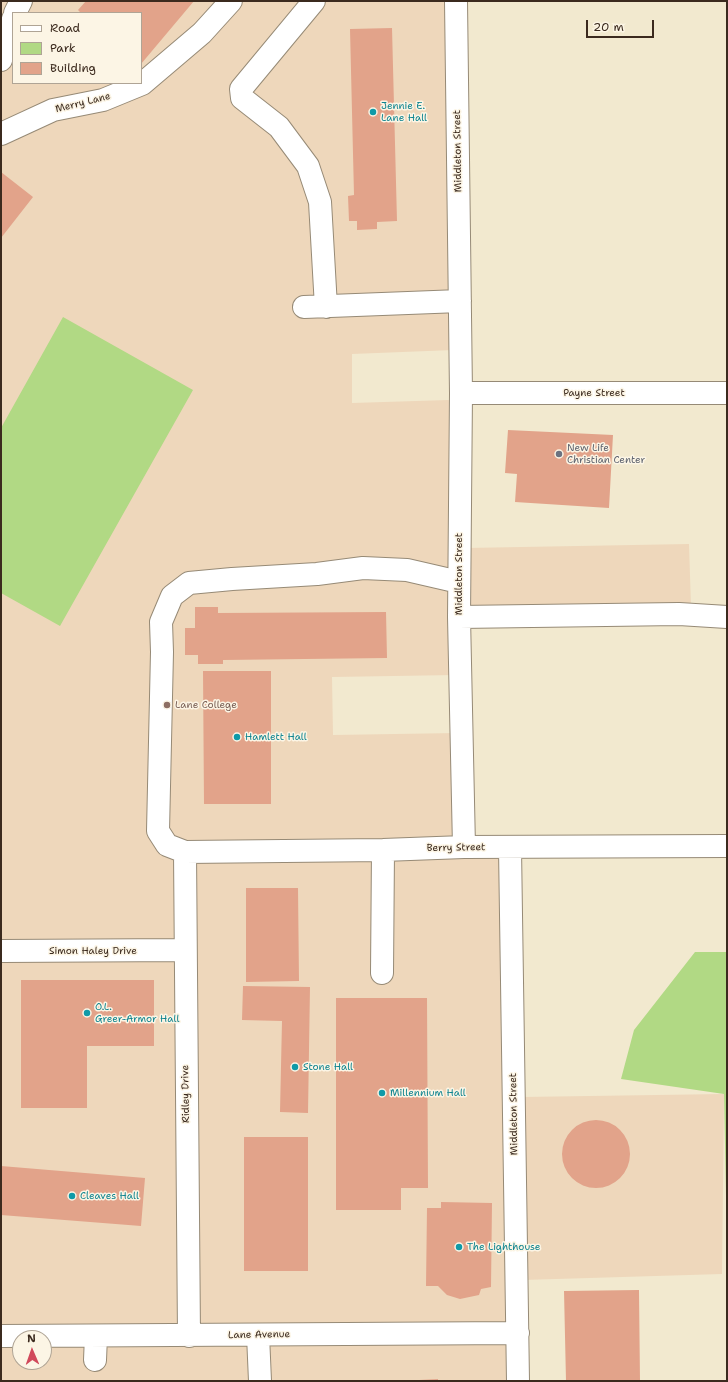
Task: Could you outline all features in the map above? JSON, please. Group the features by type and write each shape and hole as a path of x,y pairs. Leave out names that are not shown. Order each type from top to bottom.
{"street":[{"path":"16,12 21,1"},
{"name":"Merry Lane","path":"1,134 53,110 103,100 142,84 202,33 230,1"},
{"path":"314,1 241,89 242,98 279,127 308,166 320,202 326,306"},
{"name":"Middleton Street","path":"456,1 461,393 459,617 464,847"},
{"path":"1,60 12,22"},
{"path":"304,307 460,301"},
{"name":"Payne Street","path":"461,393 727,393"},
{"path":"185,852 167,845 158,831 162,652 161,622 172,596 190,584 232,578 317,574 363,568 408,570 459,582"},
{"path":"459,617 679,614 727,617"},
{"name":"Berry Street","path":"185,852 383,850 464,847 727,846"},
{"name":"Middleton Street","path":"510,848 518,1381"},
{"path":"382,974 383,850"},
{"name":"Ridley Drive","path":"185,852 189,1336"},
{"name":"Simon Haley Drive","path":"1,951 185,950"},
{"name":"Lane Avenue","path":"1,1336 518,1333"},
{"path":"258,1335 260,1381"},
{"path":"95,1360 96,1336"}],"shaded area":[{"name":"Lane College","path":"1,1 451,1 453,350 352,354 352,403 448,400 457,402 466,548 689,544 691,607 454,613 455,675 332,677 333,735 457,733 458,854 504,853 511,1381 1,1381"},
{"path":"724,1094 722,1274 523,1280 522,1097"}],"green space":[{"path":"63,317 193,390 60,626 1,593 1,428"},
{"path":"695,952 727,952 727,1247 724,1094 621,1079 634,1030"}],"building":[{"path":"86,1 194,1 142,63 142,12 80,12 78,10"},
{"name":"Jennie E. Lane Hall","path":"392,28 397,221 377,222 377,229 357,230 357,221 349,221 348,196 354,195 350,29"},
{"path":"1,172 33,197 1,238"},
{"name":"New Life Christian Center","path":"508,430 613,435 609,508 515,502 517,474 505,473"},
{"path":"195,607 218,607 218,613 386,612 387,658 223,660 223,664 198,664 198,655 185,655 185,628 195,628"},
{"name":"Hamlett Hall","path":"203,671 271,671 271,804 204,804"},
{"path":"246,888 298,888 299,981 246,982"},
{"name":"O.L. Greer-Armor Hall","path":"21,980 154,980 154,1046 87,1046 87,1108 21,1108"},
{"name":"Stone Hall","path":"243,986 310,987 308,1113 280,1112 282,1021 242,1020"},
{"name":"Millennium Hall","path":"336,998 427,998 428,1188 401,1188 401,1210 336,1210"},
{"path":"596,1120 609,1123 620,1130 627,1141 630,1154 627,1167 620,1178 609,1185 596,1188 583,1185 572,1178 565,1167 562,1154 565,1141 572,1130 583,1123"},
{"path":"244,1137 308,1137 308,1271 244,1271"},
{"name":"Cleaves Hall","path":"1,1166 145,1178 141,1226 1,1215"},
{"name":"The Lighthouse","path":"441,1202 492,1203 491,1287 481,1289 479,1295 460,1299 447,1295 438,1286 426,1286 427,1208 441,1208"},
{"path":"639,1290 640,1381 566,1381 564,1291"},
{"path":"438,1379 438,1381 419,1381 419,1380"}],"place":[{"name":"Jennie E. Lane Hall","path":"373,112"},
{"name":"New Life Christian Center","path":"559,454"},
{"name":"Lane College","path":"167,705"},
{"name":"Hamlett Hall","path":"237,737"},
{"name":"O.L. Greer-Armor Hall","path":"87,1013"},
{"name":"Stone Hall","path":"295,1067"},
{"name":"Millennium Hall","path":"382,1093"},
{"name":"Cleaves Hall","path":"72,1196"},
{"name":"The Lighthouse","path":"459,1247"}]}
